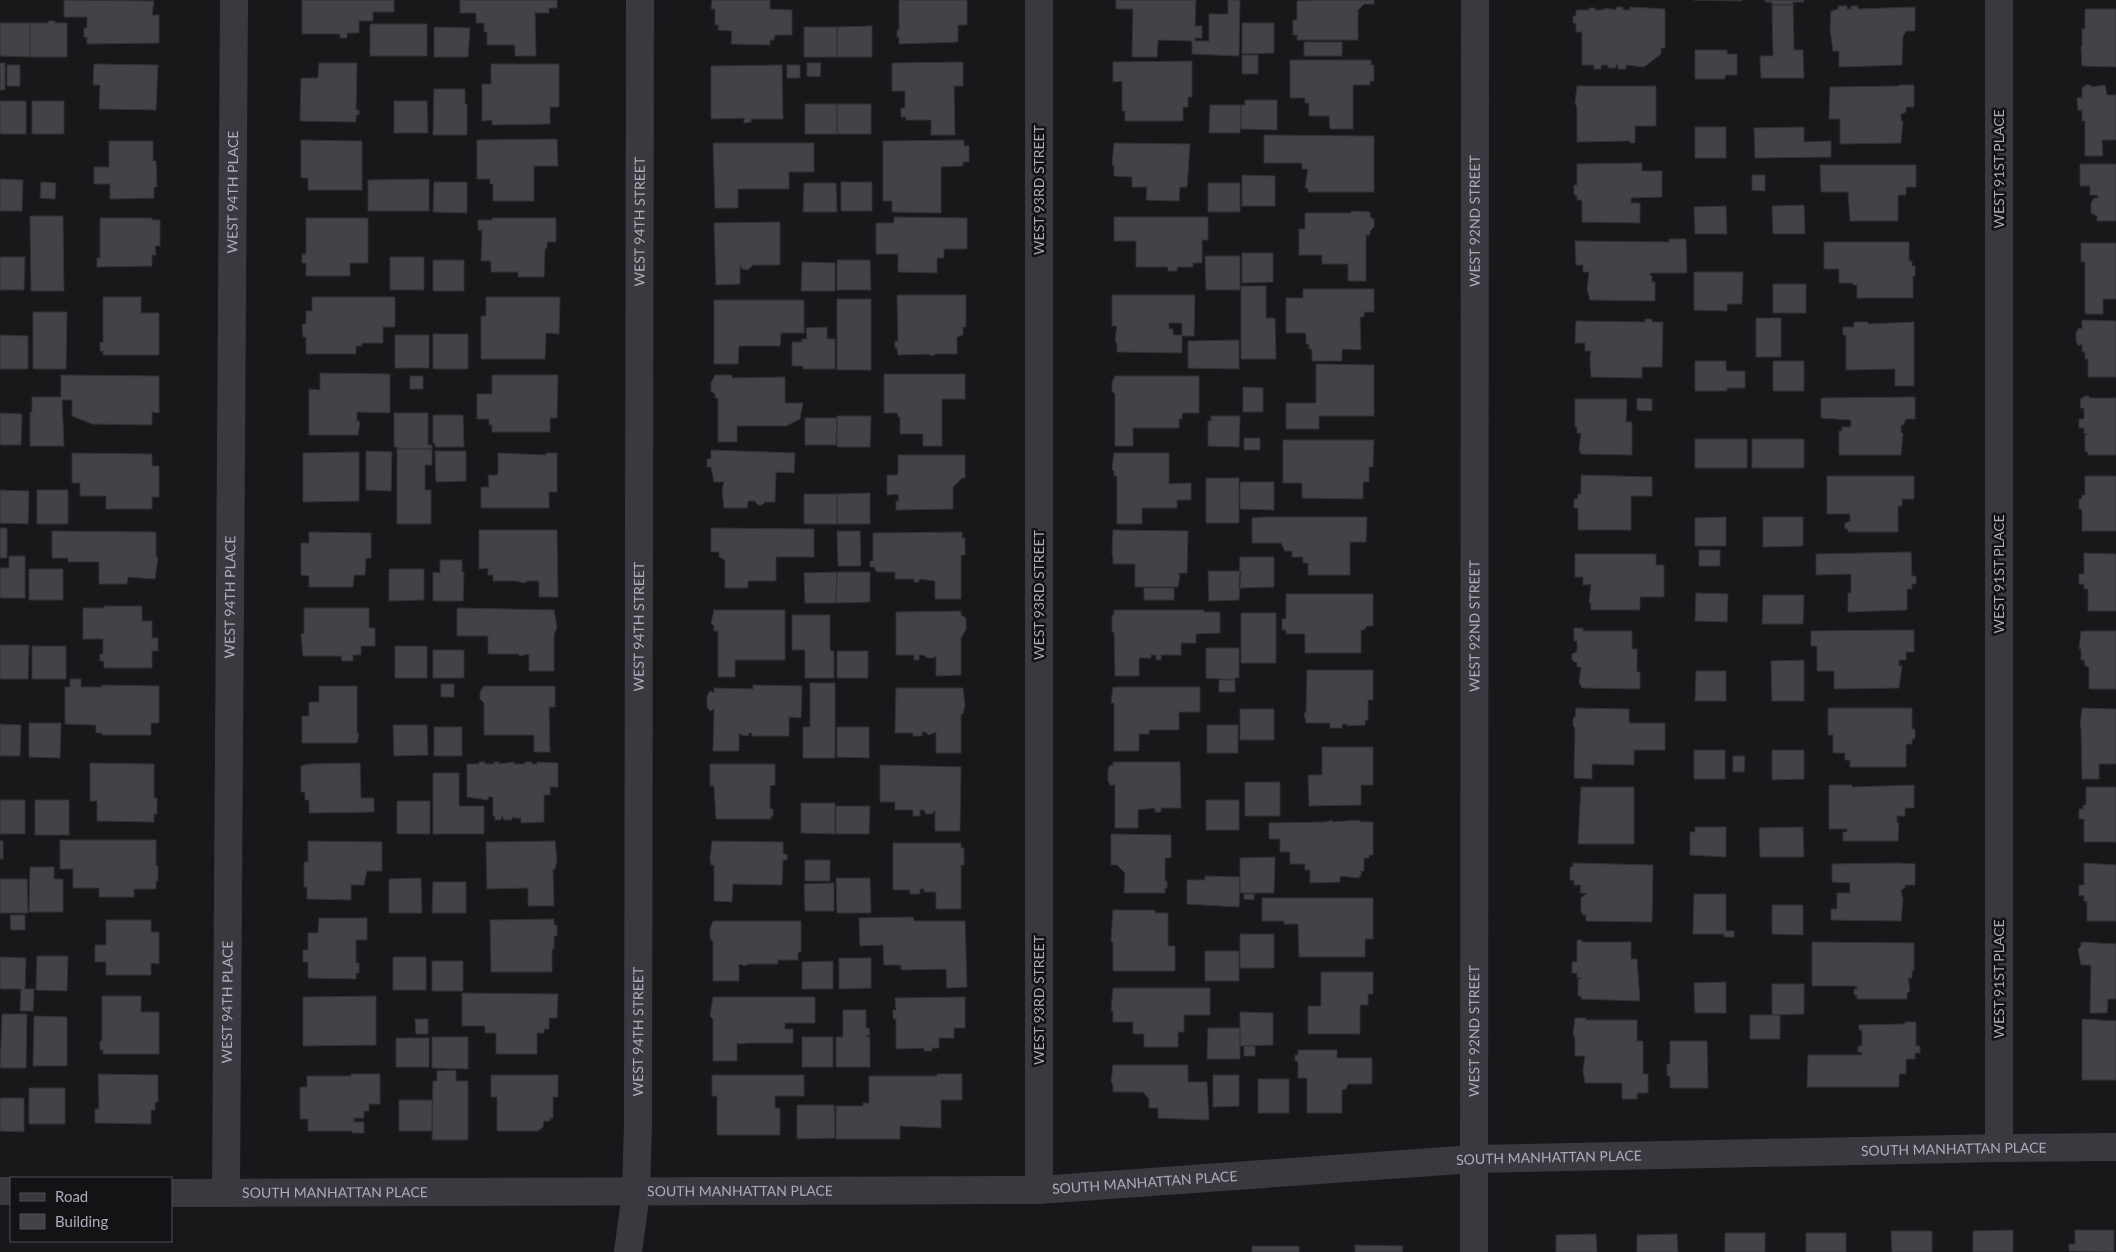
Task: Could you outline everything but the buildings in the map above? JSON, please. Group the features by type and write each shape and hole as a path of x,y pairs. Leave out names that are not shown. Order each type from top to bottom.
{"street":[{"name":"WEST 94TH PLACE","path":"226,1193 234,0"},
{"name":"WEST 94TH STREET","path":"628,1252 636,1193 638,1124 640,0"},
{"name":"WEST 93RD STREET","path":"1039,0 1039,1190"},
{"name":"WEST 92ND STREET","path":"1474,1252 1475,0"},
{"name":"WEST 91ST PLACE","path":"1999,0 1999,1148"},
{"name":"SOUTH MANHATTAN PLACE","path":"172,1193 636,1193 1039,1190 1474,1159 2116,1147"}]}
